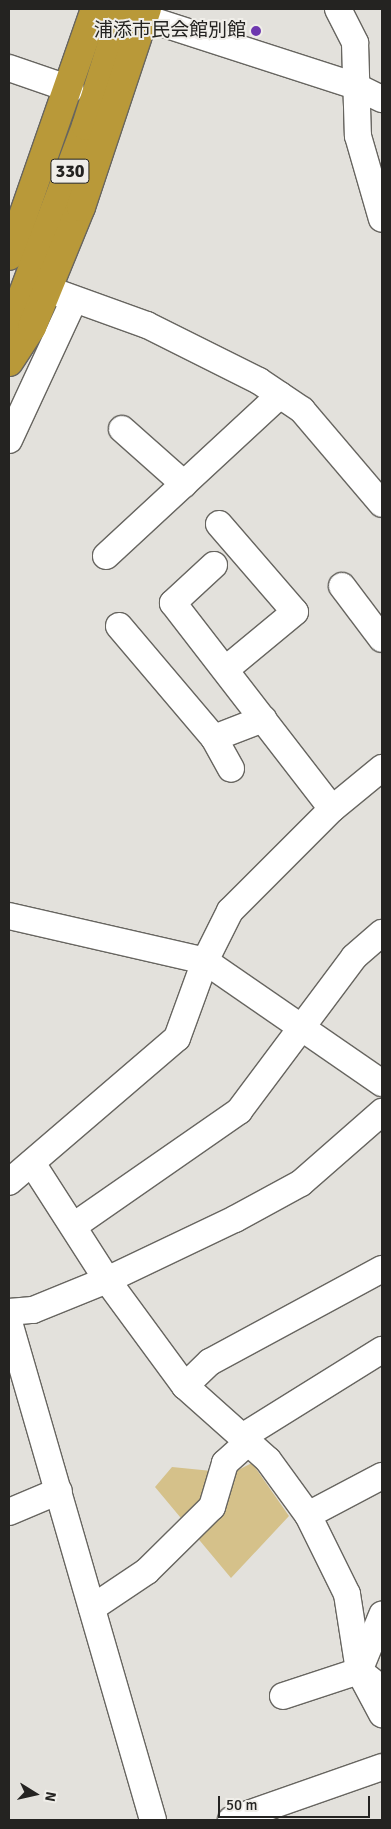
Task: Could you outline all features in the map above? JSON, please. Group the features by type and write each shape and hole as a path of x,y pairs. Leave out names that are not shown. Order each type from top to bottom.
{"highway":[{"name":"330","path":"9,256 70,89 95,9"},
{"name":"330","path":"9,331 86,126 138,12"},
{"path":"9,362 21,346 81,207 138,12"}],"street":[{"path":"338,9 355,43 358,136 382,220"},
{"path":"138,12 355,86 382,100"},
{"path":"9,68 70,89"},
{"path":"47,289 147,325 280,395 302,410 382,504"},
{"path":"9,440 74,300"},
{"path":"106,556 280,395"},
{"path":"122,429 184,484"},
{"path":"219,524 295,612 226,669"},
{"path":"214,565 173,603 226,669 332,809"},
{"path":"342,586 375,609 382,638"},
{"path":"120,626 214,738 232,769"},
{"path":"214,738 263,719"},
{"path":"9,1182 177,1038 205,961 230,910 332,809 382,768"},
{"path":"9,916 205,961 303,1025 382,1083"},
{"path":"75,1225 238,1111 354,957 382,933"},
{"path":"9,1312 33,1310 107,1280 301,1183 382,1112"},
{"path":"32,1163 75,1225 107,1280 184,1386 268,1460 308,1515 347,1594 359,1671 382,1714"},
{"path":"184,1386 210,1362 382,1269"},
{"path":"9,1322 153,1820"},
{"path":"92,1608 147,1571 212,1507 225,1463 245,1439 382,1350"},
{"path":"308,1515 382,1476"},
{"path":"9,1488 20,1507 59,1491"},
{"path":"283,1696 359,1671 382,1614"},
{"path":"359,1671 382,1688"},
{"path":"231,1820 382,1767"}],"shaded area":[{"path":"252,1463 289,1516 231,1578 155,1487 172,1467 232,1473"}],"place":[{"name":"浦添市民会館別館","path":"256,31"}]}
